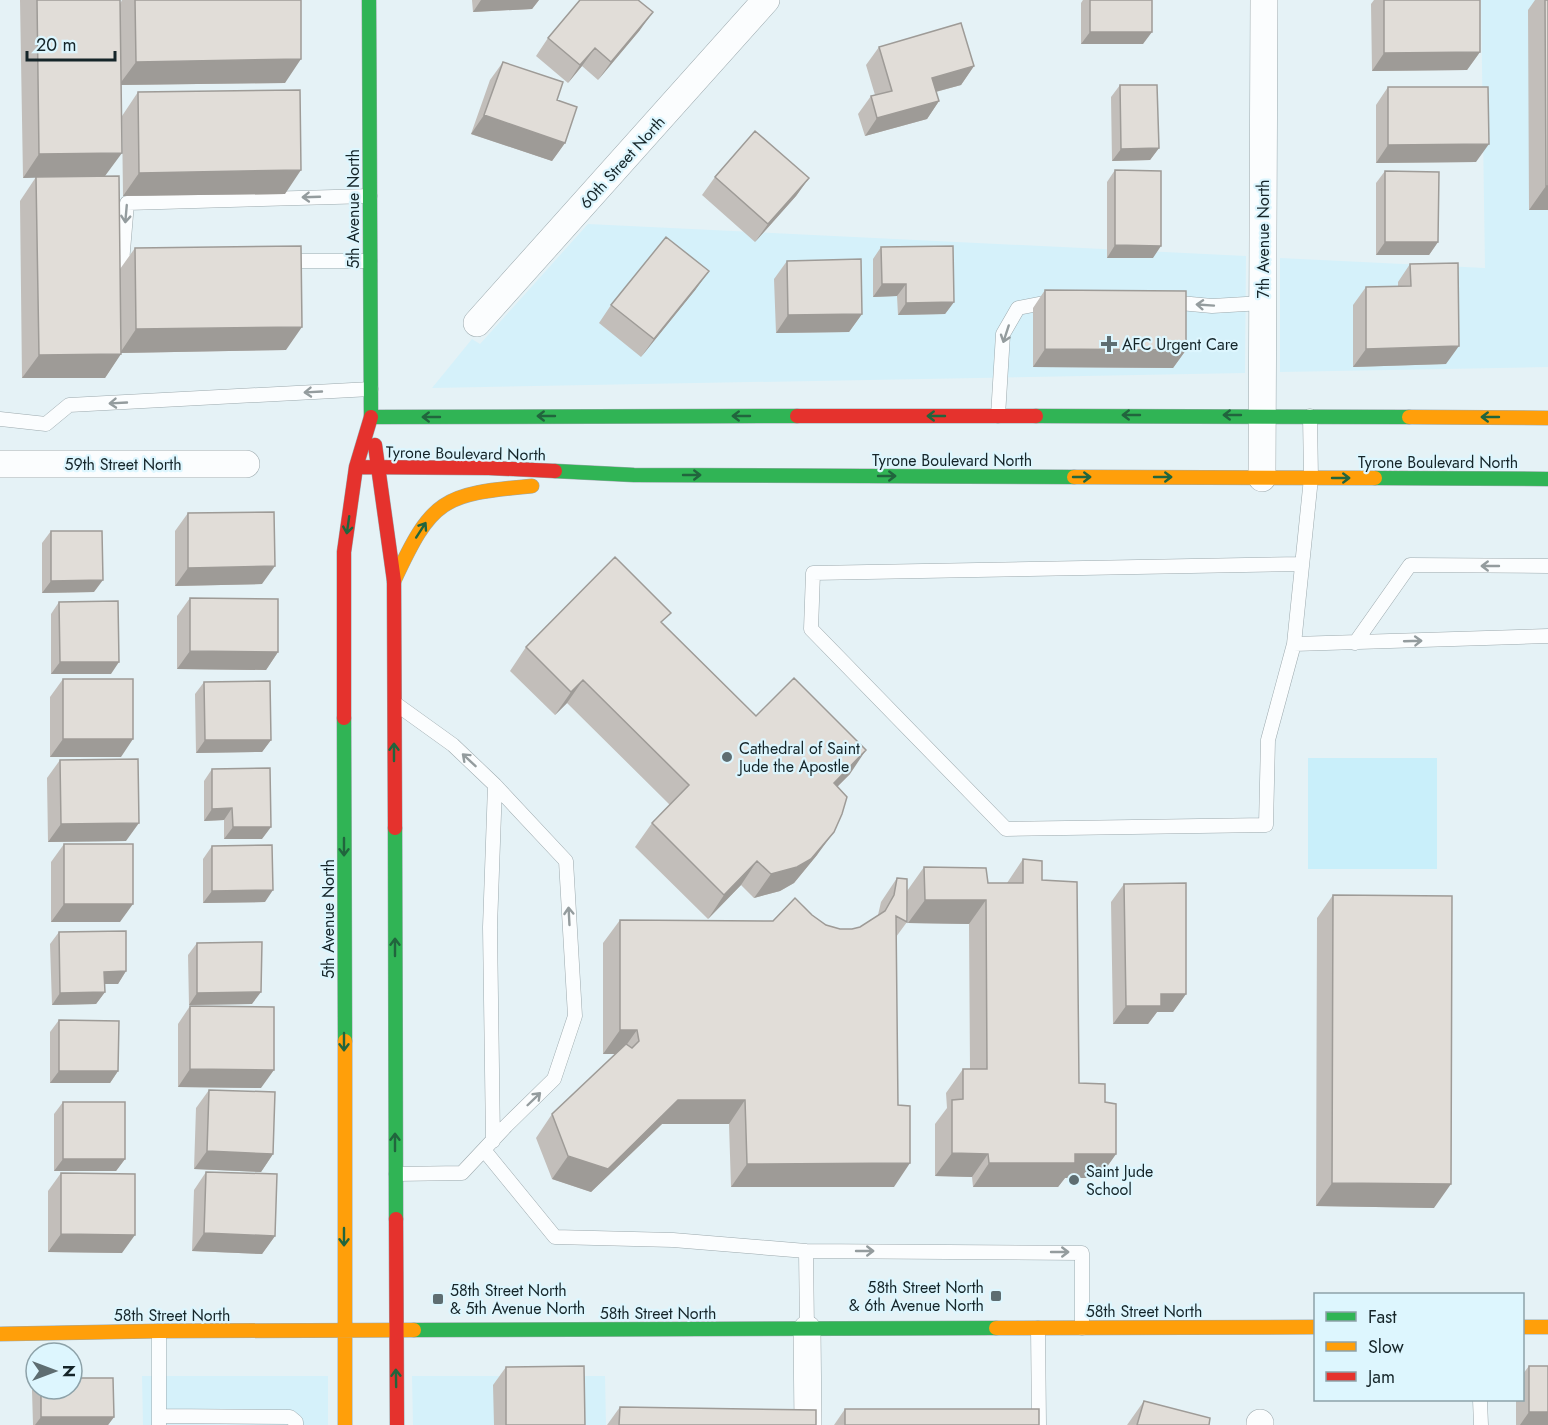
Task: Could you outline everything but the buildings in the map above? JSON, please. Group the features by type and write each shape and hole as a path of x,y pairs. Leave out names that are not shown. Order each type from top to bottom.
{"main road":[{"name":"5th Avenue North","path":"369,0 371,417 394,581 397,1425"},
{"path":"371,417 1262,415 1548,418"},
{"name":"5th Avenue North","path":"345,1425 344,552 356,467 371,417"},
{"name":"Tyrone Boulevard North","path":"356,467 489,468 634,475 1548,479"},
{"path":"394,581 420,529 436,509 459,498 489,491 634,475"},
{"name":"58th Street North","path":"0,1334 159,1331 1314,1327"},
{"path":"1524,1327 1548,1327"}],"street":[{"name":"60th Street North","path":"477,323 766,0"},
{"name":"7th Avenue North","path":"1262,478 1264,0"},
{"name":"59th Street North","path":"0,465 246,464"},
{"path":"807,1329 808,1425"}],"lane":[{"path":"157,262 122,262 127,203 370,196"},
{"path":"264,261 370,261"},
{"path":"998,416 1003,334 1018,308 1047,301 1069,301"},
{"path":"1159,301 1212,306 1263,303"},
{"path":"0,418 46,424 69,405 371,389"},
{"path":"1302,564 813,573 811,628 1006,829 1266,825 1268,741 1294,644 1311,478 1310,416"},
{"path":"1355,643 1410,565 1548,566"},
{"path":"1294,644 1548,636"},
{"path":"394,703 453,745 495,785 566,861 574,1016 554,1079 462,1173 396,1174"},
{"path":"495,785 490,927 488,1145 555,1237 673,1240 806,1251 1082,1252 1082,1328"},
{"path":"806,1251 807,1329"},
{"path":"1038,1328 1039,1425"},
{"path":"159,1331 159,1421 290,1418 296,1422 296,1425"},
{"path":"1480,1401 1480,1425"}],"shaded area":[{"path":"1481,0 1548,0 1548,367 1280,372 1280,258 1485,268"},
{"path":"588,224 1246,256 1245,373 432,388 472,339 480,344"},
{"path":"1308,758 1437,758 1437,869 1308,869"},
{"path":"142,1376 328,1376 328,1425 143,1425"},
{"path":"412,1376 605,1376 606,1425 413,1425"}],"traffic: fast":[{"path":"369,0 371,417"},
{"path":"371,417 797,416"},
{"path":"1036,416 1409,417"},
{"path":"555,471 634,475 1074,477"},
{"path":"1375,478 1548,479"},
{"path":"344,718 345,1041"},
{"path":"395,828 396,1219"},
{"path":"414,1330 996,1328"}],"traffic: slow":[{"path":"1409,417 1548,418"},
{"path":"1074,477 1375,478"},
{"path":"394,581 419,533 431,517 444,506 459,498 478,493 532,486"},
{"path":"345,1041 345,1425"},
{"path":"996,1328 1314,1327"},
{"path":"1524,1327 1548,1327"},
{"path":"0,1334 414,1330"}],"traffic: jam":[{"path":"797,416 1036,416"},
{"path":"344,718 344,552 356,467 371,417"},
{"path":"375,445 394,581 395,828"},
{"path":"356,467 555,471"},
{"path":"396,1219 397,1425"}],"place":[{"name":"AFC Urgent Care","path":"1109,344"},
{"name":"Cathedral of Saint Jude the Apostle","path":"727,757"},
{"name":"Saint Jude School","path":"1074,1180"},
{"name":"58th Street North & 6th Avenue North","path":"996,1296"},
{"name":"58th Street North & 5th Avenue North","path":"438,1299"}]}
